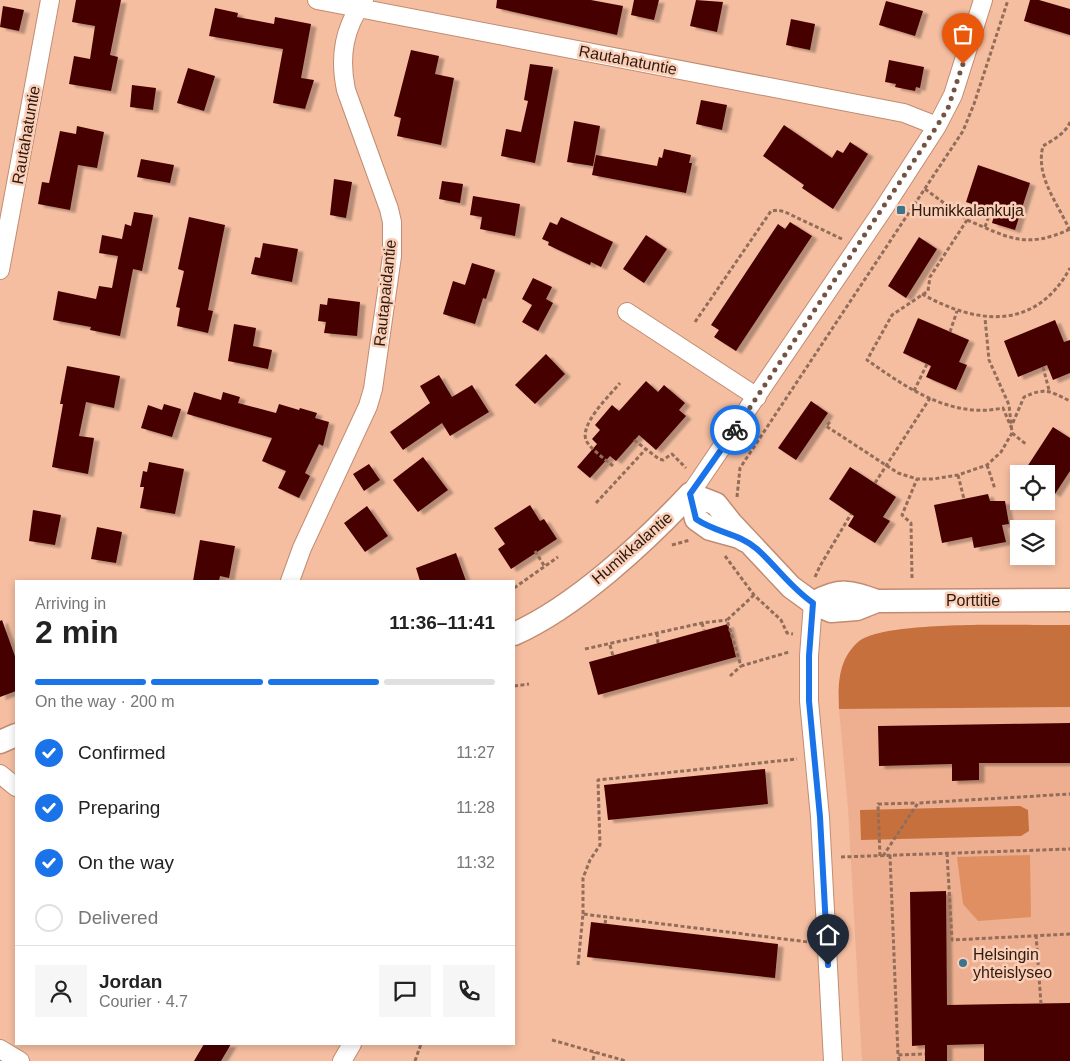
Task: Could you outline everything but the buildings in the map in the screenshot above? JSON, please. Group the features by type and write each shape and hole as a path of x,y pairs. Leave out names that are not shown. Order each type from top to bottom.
{"street":[{"name":"Rautahatuntie","path":"0,270 50,0"},
{"name":"Rautahatuntie","path":"317,0 361,4 904,113 937,126"},
{"name":"Humikkalantie","path":"515,633 559,609 582,591 643,541 690,494 757,397 937,126 953,95 983,0"},
{"name":"Rautapaidantie","path":"290,580 302,548 368,406 373,390 392,256 392,222 389,209 346,90 342,70 342,54 348,28 361,4"},
{"path":"627,312 757,397"},
{"name":"Porttitie","path":"690,494 696,519 710,529 739,537 757,549 792,587 813,603 831,611 857,609 877,601 1070,600"},
{"path":"813,603 809,656 809,701 823,858 832,1061"},
{"path":"0,742 15,735"},
{"path":"0,774 15,786"},
{"path":"0,1049 20,1061"}],"path":[{"path":"925,189 967,220 1012,239 1035,240 1053,237 1070,230 1042,173 1040,158 1044,146 1061,133 1070,122"},
{"path":"985,227 991,210"},
{"path":"695,322 765,216 771,211 785,212 845,241"},
{"path":"967,220 930,277 928,291 892,316 867,360 914,391 952,407 971,411 1003,408 1011,427"},
{"path":"922,294 957,311 985,318 1011,315 1027,310 1054,292 1070,268"},
{"path":"950,332 957,311"},
{"path":"830,422 826,426 886,466 898,473 917,479 933,480 958,475 987,465 1001,452 1012,434 1008,405 989,360 985,318"},
{"path":"914,391 927,364"},
{"path":"1043,367 1049,390"},
{"path":"613,466 586,441 585,434 592,417 620,383"},
{"path":"1011,427 1024,397 1039,390 1049,390 1070,401"},
{"path":"874,483 930,398"},
{"path":"1012,434 1027,444"},
{"path":"634,440 661,460 672,454 689,470"},
{"path":"596,503 645,450"},
{"path":"987,465 995,488"},
{"path":"958,475 964,499"},
{"path":"912,578 911,523 902,515 917,479"},
{"path":"815,577 851,514"},
{"path":"665,551 672,545 699,538"},
{"path":"534,550 546,567"},
{"path":"722,551 754,595 781,620 787,633"},
{"path":"515,587 558,557"},
{"path":"810,576 820,578"},
{"path":"904,578 922,578"},
{"path":"585,649 610,645 702,623 727,620 754,595"},
{"path":"727,620 741,666"},
{"path":"702,623 704,630"},
{"path":"657,633 658,643"},
{"path":"610,645 612,656"},
{"path":"730,676 741,666 789,652"},
{"path":"515,686 529,684"},
{"path":"578,965 583,914 583,878 590,860 600,845 598,780 798,759"},
{"path":"732,766 732,772"},
{"path":"675,772 677,778"},
{"path":"618,778 619,784"},
{"path":"882,856 878,804 1070,794"},
{"path":"882,856 918,803"},
{"path":"823,858 1070,849"},
{"path":"947,853 952,940 1070,934"},
{"path":"890,856 899,1061"},
{"path":"583,914 811,942"},
{"path":"605,924 606,917"},
{"path":"655,923 655,930"},
{"path":"708,930 708,936"},
{"path":"1036,935 1041,1004"},
{"path":"755,941 756,936"},
{"path":"552,1040 626,1061"},
{"path":"415,1061 421,1045"},
{"path":"593,1060 595,1052"},
{"path":"898,1055 925,1054"}],"shaded area":[{"path":"959,625 1070,625 1070,707 839,709 839,682 846,657 858,642 873,635 897,630"},
{"name":"Helsingin yhteislyseo","path":"1070,707 1070,1061 862,1061 848,808 839,709"},
{"path":"1020,806 1028,810 1029,831 1021,836 861,840 860,810"},
{"name":"Helsingin yhteislyseo","path":"1030,855 1031,917 978,921 963,904 957,857"}],"way so far":[{"path":"735,430 937,126 948,108 963,64"}],"place":[{"name":"Humikkalankuja","path":"901,210"},
{"name":"Helsingin yhteislyseo","path":"963,963"}],"route":[{"path":"735,430 690,494 696,519 710,529 739,537 757,549 792,587 813,603 809,656 809,701 820,817 828,965"}]}
